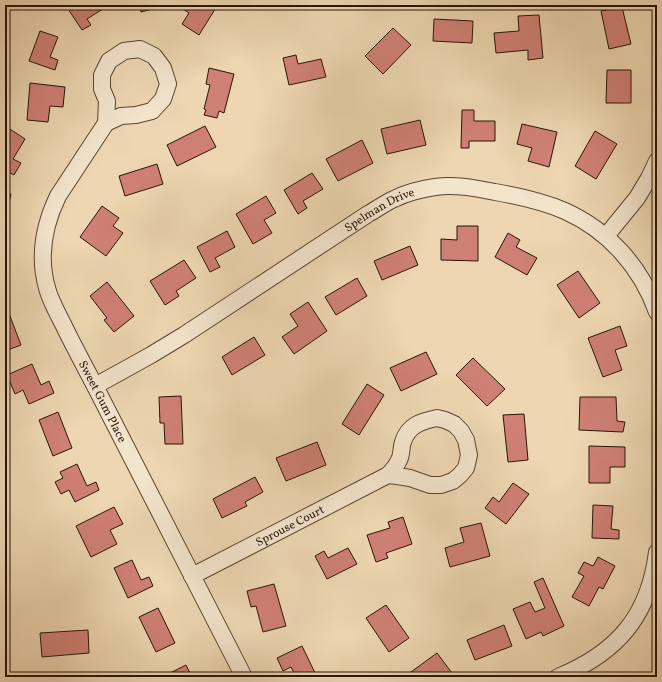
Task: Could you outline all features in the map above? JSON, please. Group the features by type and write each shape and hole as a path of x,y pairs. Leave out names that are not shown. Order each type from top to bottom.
{"street":[{"path":"140,49 154,56 163,68 168,84 163,99 152,111 136,115 121,116 106,123 107,101 102,89 102,75 109,61 124,51 140,49"},
{"name":"Sweet Gum Place","path":"106,123 58,196 52,208 43,246 44,276 51,301 70,340 244,677"},
{"path":"606,236 637,198 657,161"},
{"name":"Spelman Drive","path":"95,386 184,335 394,198 435,187 460,186 506,194 546,204 578,218 606,236 629,261 640,275 657,312"},
{"path":"437,418 454,424 461,431 466,440 469,455 466,468 453,480 441,485 430,485 410,478 388,475 399,460 403,441 407,433 416,424 424,420 437,418"},
{"name":"Sprouse Court","path":"192,576 388,475"},
{"path":"558,677 576,670 596,658 626,630 641,608 647,594 655,569 657,552"}],"building":[{"path":"74,5 104,5 106,7 87,19 91,25 82,30 68,9"},
{"path":"139,5 160,5 160,7 141,12"},
{"path":"177,5 217,6 199,35 182,24 189,13"},
{"path":"622,7 631,44 609,49 601,11"},
{"path":"539,15 543,58 528,60 528,50 496,53 494,33 519,31 518,16"},
{"path":"434,19 473,21 472,43 433,41"},
{"path":"393,28 411,45 383,74 365,56"},
{"path":"40,31 58,37 50,57 58,60 55,70 29,61"},
{"path":"296,55 298,64 321,59 326,77 289,85 283,58"},
{"path":"209,68 234,74 224,113 219,111 217,118 204,115 210,85 206,84"},
{"path":"607,70 631,70 631,103 606,103"},
{"path":"30,83 65,87 63,107 50,106 48,122 27,120"},
{"path":"462,110 474,110 474,121 495,121 495,141 469,141 469,148 461,148"},
{"path":"420,120 426,145 387,154 381,129"},
{"path":"522,124 557,132 549,167 528,161 532,148 517,144"},
{"path":"205,126 216,147 177,166 167,145"},
{"path":"10,129 25,139 13,159 21,163 14,175 5,170 5,136"},
{"path":"595,131 617,144 596,179 575,166"},
{"path":"362,140 373,163 338,181 326,159"},
{"path":"157,164 163,184 125,196 119,176"},
{"path":"312,173 323,189 303,201 307,208 298,214 284,190"},
{"path":"5,192 11,194 9,203 5,202"},
{"path":"266,196 276,213 264,220 272,233 253,244 236,214"},
{"path":"102,206 119,218 113,226 123,233 106,256 80,237"},
{"path":"457,226 478,226 478,261 441,260 441,239 457,240"},
{"path":"227,231 235,247 215,258 220,267 210,272 197,247"},
{"path":"508,233 520,240 516,247 537,258 527,275 495,257"},
{"path":"410,246 418,265 382,280 374,261"},
{"path":"184,260 196,278 176,291 179,296 165,305 150,281"},
{"path":"578,271 600,303 579,318 557,285"},
{"path":"357,278 367,296 336,315 325,297"},
{"path":"107,282 134,316 114,332 104,320 107,318 90,296"},
{"path":"308,302 327,331 294,354 282,337 298,326 290,314"},
{"path":"5,303 21,345 5,351"},
{"path":"620,326 627,346 615,350 622,370 603,377 588,338"},
{"path":"254,337 265,355 232,375 222,357"},
{"path":"426,352 437,374 401,391 390,368"},
{"path":"473,358 505,389 487,406 456,375"},
{"path":"32,364 41,385 49,381 54,393 29,404 23,390 15,394 7,375"},
{"path":"367,384 384,395 359,435 342,424"},
{"path":"181,396 183,444 165,444 164,423 160,423 159,397"},
{"path":"580,397 616,397 617,421 625,422 623,432 579,430"},
{"path":"58,412 72,448 53,456 39,420"},
{"path":"524,414 528,460 508,462 503,415"},
{"path":"317,442 326,465 286,481 276,458"},
{"path":"589,446 625,447 625,467 610,467 610,483 589,483"},
{"path":"77,464 87,486 96,482 99,490 75,502 69,490 61,494 55,482 63,478 60,472"},
{"path":"255,477 263,492 245,502 247,506 222,518 213,499"},
{"path":"513,483 529,494 506,524 485,508 493,497 499,502"},
{"path":"593,505 613,506 611,529 619,530 619,539 592,538"},
{"path":"114,507 123,524 110,530 117,544 91,557 76,526"},
{"path":"403,517 412,544 386,553 388,558 376,562 367,535 390,528 388,522"},
{"path":"481,523 490,556 450,567 445,548 464,542 460,528"},
{"path":"348,548 357,564 327,579 315,556 324,551 328,558"},
{"path":"598,557 615,566 603,589 599,587 589,606 572,597 584,576 578,573 584,562 593,566"},
{"path":"132,560 141,580 149,577 153,586 128,598 114,568"},
{"path":"543,578 564,626 543,636 541,632 526,639 513,609 530,602 535,612 545,608 534,582"},
{"path":"274,584 286,626 263,632 256,606 251,607 247,591"},
{"path":"386,605 409,638 389,652 366,618"},
{"path":"158,608 175,643 156,652 139,617"},
{"path":"504,625 512,646 475,660 467,640"},
{"path":"88,630 89,653 42,657 40,633"},
{"path":"302,646 317,677 296,677 291,667 283,671 277,658"},
{"path":"437,653 452,673 447,677 404,677"},
{"path":"186,665 192,677 170,677 168,674"}]}
